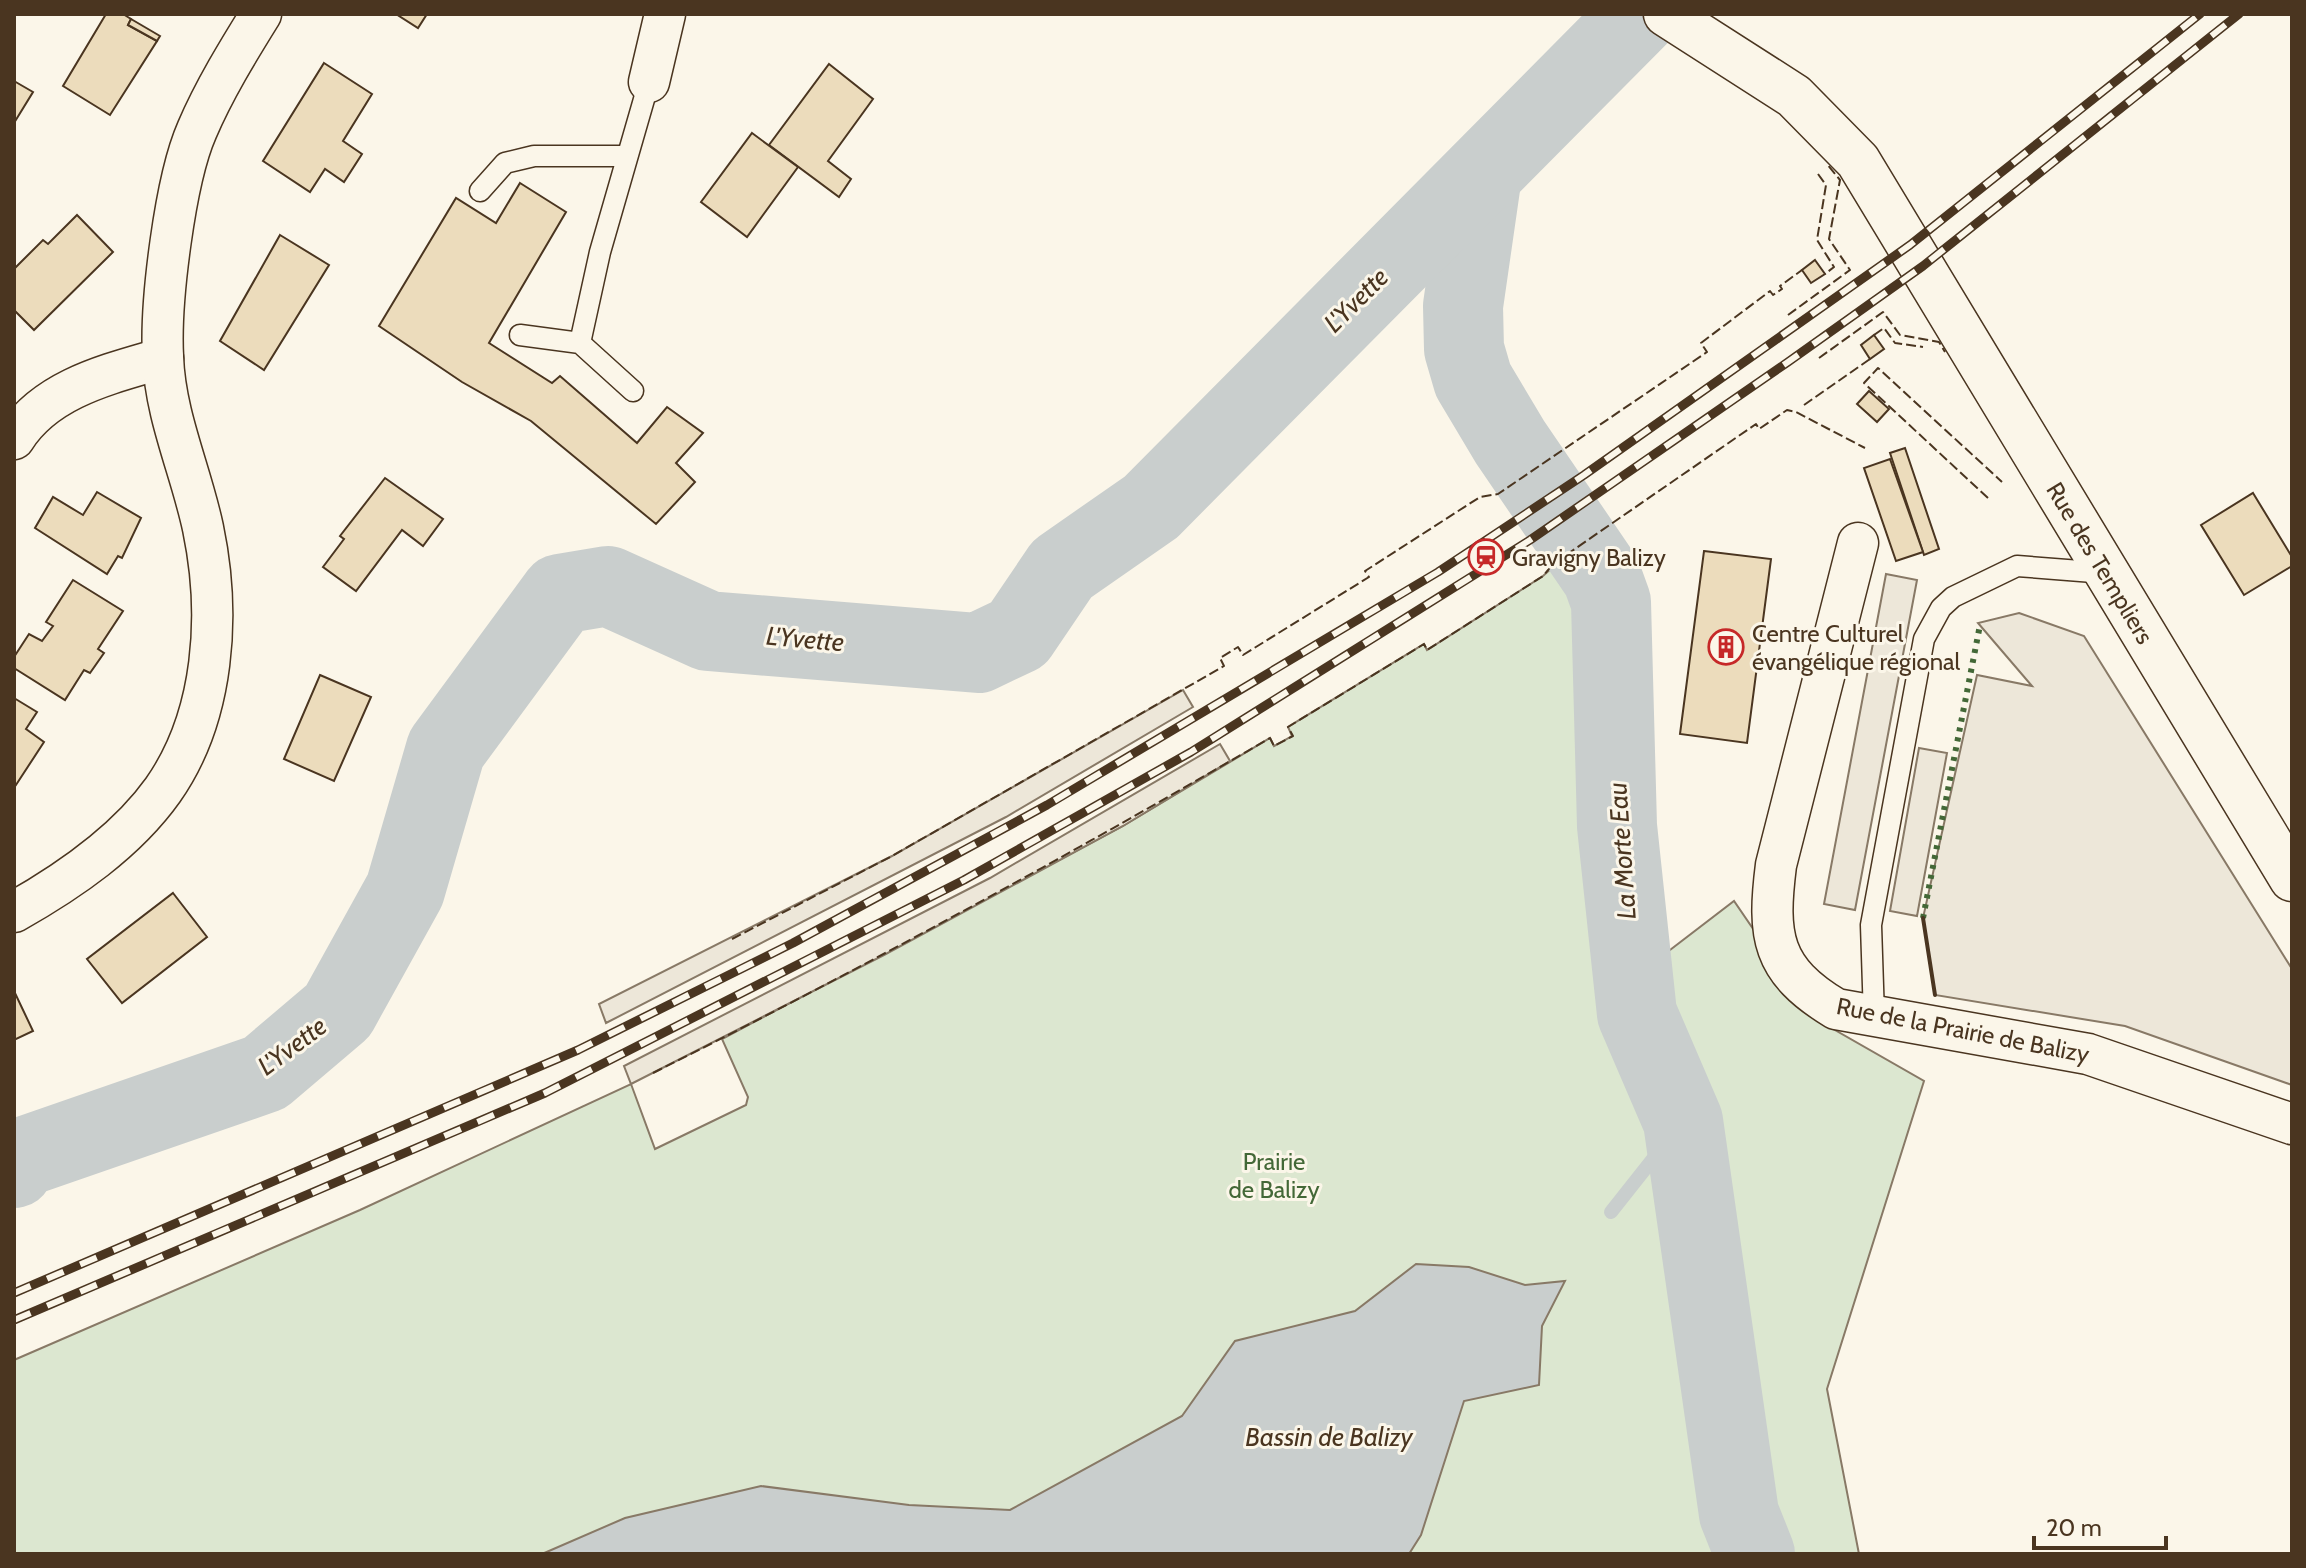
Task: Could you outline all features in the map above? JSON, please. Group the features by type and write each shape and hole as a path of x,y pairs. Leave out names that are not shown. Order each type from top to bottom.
{"street":[{"path":"14,912 78,871 124,835 163,790 189,743 208,678 212,610 203,529 178,441 163,358 167,279 177,208 196,132 261,14"},
{"path":"649,82 665,14"},
{"name":"Rue des Templiers","path":"1684,26 1794,96 1825,124 1858,161 2292,879"},
{"path":"14,439 23,424 49,401 98,377 163,358"},
{"name":"Rue de la Prairie de Balizy","path":"1858,543 1776,865 1771,904 1775,945 1789,973 1810,994 1836,1009 2021,1039 2088,1054 2292,1124"}],"lane":[{"path":"580,343 625,156 649,82"},
{"path":"480,191 505,163 534,156 625,156"},
{"path":"520,335 580,343 633,391"},
{"path":"1874,1017 1871,925 1924,639 1941,608 1953,597 2017,566 2107,573"}],"green space":[{"name":"Prairie de Balizy","path":"1566,555 1592,601 1597,882 1610,996 1734,901 1814,1018 1924,1081 1827,1389 1859,1554 14,1554 14,1360 360,1210 631,1084 655,1149 746,1105 748,1097 722,1039 1123,826 1270,738 1274,746 1292,736 1288,727 1424,644 1427,650 1543,576"}],"shaded area":[{"path":"1886,574 1917,580 1855,910 1824,904"},
{"path":"2019,613 2084,636 2292,969 2292,1085 2125,1026 1935,995 1923,918 1977,675 2032,686 1978,623"},
{"path":"1183,690 1193,707 1006,817 606,1023 599,1004 892,856"},
{"path":"1220,744 1230,761 1123,826 884,955 631,1084 624,1066 990,878"},
{"path":"1919,748 1947,753 1917,916 1890,911"}],"water":[{"name":"Bassin de Balizy","path":"1416,1264 1469,1267 1525,1285 1565,1281 1542,1326 1539,1385 1464,1401 1421,1535 1409,1554 542,1554 625,1518 761,1486 909,1505 1010,1510 1182,1416 1235,1341 1355,1311"}],"building":[{"path":"106,14 123,14 131,19 128,25 157,41 110,115 63,86"},
{"path":"396,14 427,14 418,28"},
{"path":"131,19 160,36 157,41 128,25"},
{"path":"324,63 372,94 343,141 362,154 344,182 325,169 310,192 263,161"},
{"path":"829,64 873,99 828,161 851,179 839,197 769,145"},
{"path":"14,81 33,92 14,123"},
{"path":"752,133 798,167 747,237 701,202"},
{"path":"520,183 566,212 489,343 552,383 560,376 637,443 667,407 703,433 676,463 695,482 656,524 531,421 462,382 379,326 456,198 496,223"},
{"path":"77,215 113,252 34,330 14,310 14,269 43,240 48,244"},
{"path":"280,235 329,265 264,370 220,341"},
{"path":"1815,260 1825,274 1811,283 1802,270"},
{"path":"1874,335 1884,349 1870,359 1861,345"},
{"path":"1869,391 1889,409 1877,422 1857,404"},
{"path":"1905,448 1939,549 1924,555 1890,453"},
{"path":"1890,459 1923,552 1896,561 1864,468"},
{"path":"385,478 443,519 423,546 402,530 356,591 323,567 344,539 340,536"},
{"path":"97,492 141,518 122,558 118,556 107,574 35,528 53,497 83,515"},
{"path":"2253,493 2292,557 2292,566 2244,595 2201,525"},
{"name":"Centre Culturel évangélique régional","path":"1704,551 1771,559 1747,743 1680,734"},
{"path":"73,580 123,611 98,649 104,653 90,673 84,670 65,700 14,668 14,657 29,634 42,641 53,626 46,622"},
{"path":"320,675 371,697 334,781 284,759"},
{"path":"14,698 37,712 26,729 44,742 14,788"},
{"path":"173,893 207,937 122,1003 87,959"},
{"path":"14,991 33,1031 14,1040"}],"waterway":[{"name":"L'Yvette","path":"14,1168 20,1158 265,1073 338,1011 405,890 446,749 560,594 608,586 708,631 978,653 1018,634 1062,569 1151,507 1640,14"},
{"name":"La Morte Eau","path":"1482,174 1463,306 1464,349 1473,380 1510,442 1602,577 1611,602 1617,826 1637,1014 1683,1121 1739,1514 1755,1554"},
{"path":"1611,1212 1683,1121"}],"railway":[{"path":"14,1293 578,1050 793,943 1047,805 1438,572 1584,475 1910,245 2200,14"},
{"path":"14,1320 545,1093 964,880 1191,752 1530,540 1788,362 1923,266 2239,14"}],"hedge":[{"path":"1923,918 1980,625"}],"fence":[{"path":"1788,315 1850,270 1829,239 1840,180 1827,164"},
{"path":"1818,174 1826,185 1817,240 1834,267 1825,274"},
{"path":"732,939 892,856 1224,666 1220,658 1238,647 1243,655 1369,577 1365,571 1480,497 1498,494 1707,352 1701,343 1770,291 1773,295 1782,289 1780,286 1802,270"},
{"path":"1819,358 1883,312 1900,335 1939,342 1945,352"},
{"path":"1874,335 1884,328 1895,343 1923,347"},
{"path":"1804,405 1870,359"},
{"path":"1988,498 1864,383 1878,368 2002,482"},
{"path":"653,1073 964,910 1270,738 1274,746 1293,736 1288,727 1424,644 1427,650 1543,576 1553,564 1756,424 1759,429 1787,410 1865,448"}],"wall":[{"path":"1923,918 1935,995"}],"place":[{"name":"Gravigny Balizy","path":"1486,557"},
{"name":"Centre Culturel évangélique régional","path":"1726,647"}]}
